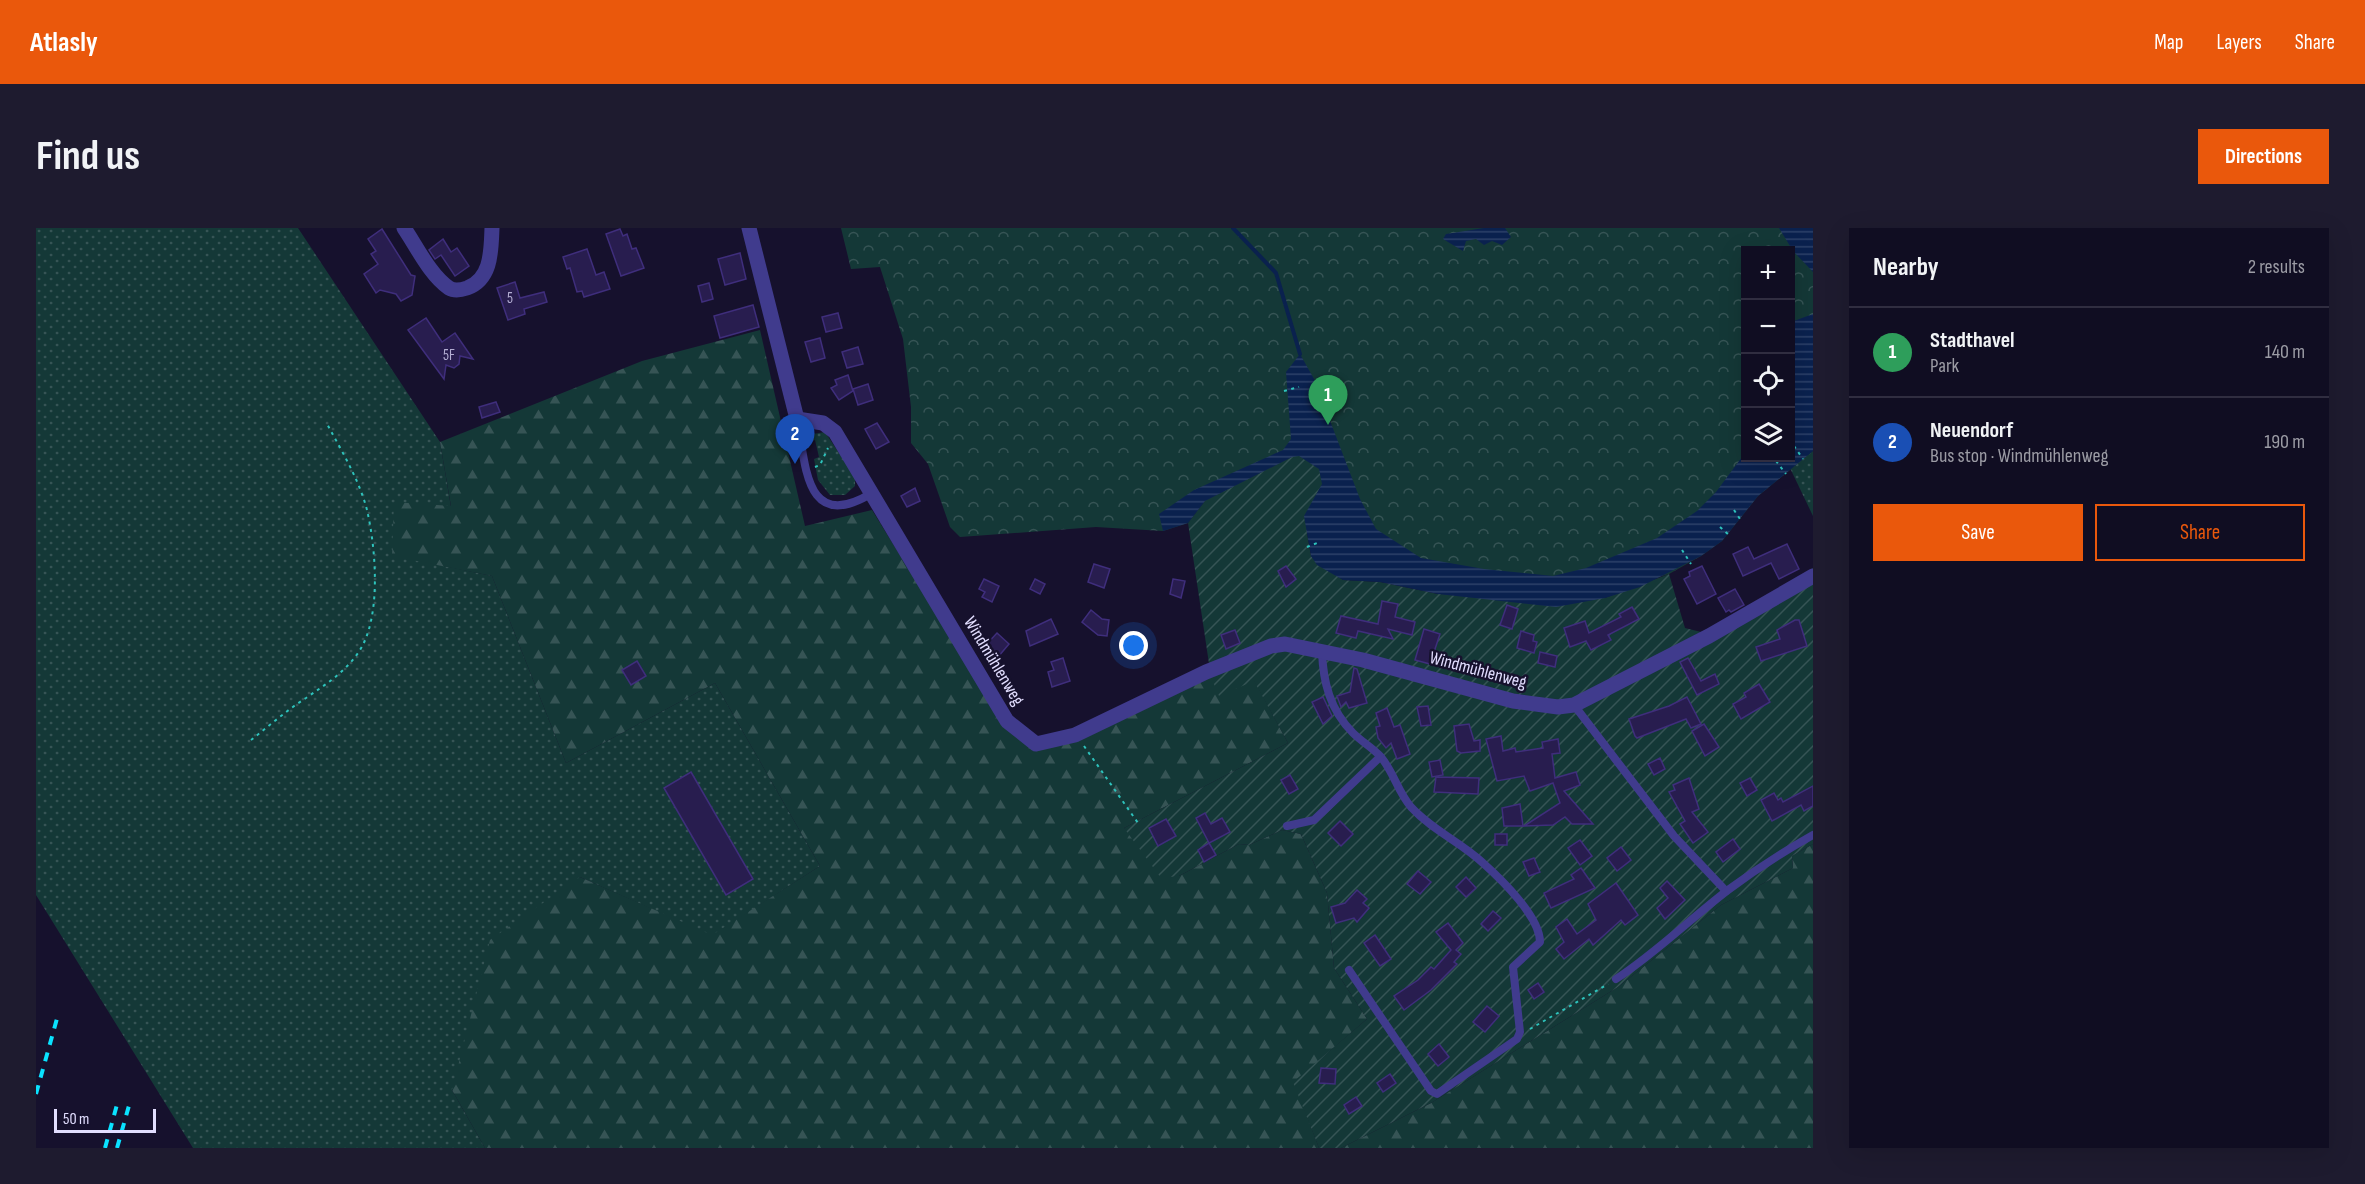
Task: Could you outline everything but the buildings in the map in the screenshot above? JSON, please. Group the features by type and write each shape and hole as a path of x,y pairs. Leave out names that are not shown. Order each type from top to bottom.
{"street":[{"path":"404,228 441,281 450,289 459,290 468,288 484,275 490,257 492,228"},
{"path":"749,228 797,419 823,423 835,432"},
{"name":"Windmühlenweg","path":"835,432 1007,721 1036,744 1075,735 1206,672 1271,646 1285,644 1322,651 1513,701 1558,707 1574,705 1709,636 1813,576"}],"lane":[{"path":"797,419 811,489 819,501 831,505 852,505 872,493"},
{"path":"1322,651 1322,675 1334,707 1353,733 1380,757 1393,774 1401,794 1412,808 1444,837 1483,862 1526,908 1540,931 1540,942 1513,967 1520,1032 1509,1046 1437,1094 1431,1090 1349,970"},
{"path":"1574,705 1674,836 1726,891"},
{"path":"1287,826 1314,820 1380,757"},
{"path":"1616,980 1678,934 1726,891 1779,854 1813,835"}],"path":[{"path":"1284,391 1299,387"},
{"path":"251,740 306,698 330,684 359,652 375,606 372,547 367,509 353,473 326,422"},
{"path":"807,469 820,465 835,432"},
{"path":"1795,447 1803,459"},
{"path":"1777,462 1786,474"},
{"path":"1734,510 1740,519"},
{"path":"1720,527 1729,535"},
{"path":"1307,547 1317,543"},
{"path":"1682,550 1691,564"},
{"path":"1075,735 1138,823"},
{"path":"1520,1032 1571,1008 1616,980"}],"green space":[{"path":"36,228 298,228 440,442 451,507 392,555 492,576 566,763 715,683 820,866 712,936 580,877 452,1090 485,1148 193,1148 36,895"},
{"path":"841,228 1813,228 1813,451 1758,496 1722,541 1701,556 1669,574 1556,607 1205,501 1188,523 1163,531 1096,527 960,537 950,527 928,464 911,443 911,407 903,339 880,267 851,269"},
{"path":"760,330 805,526 872,510 1006,727 1035,751 1080,740 1211,677 1254,680 1288,743 1124,828 1179,876 1239,844 1249,845 1282,830 1301,834 1327,893 1334,968 1367,1019 1294,1082 1319,1148 485,1148 452,1090 490,940 580,877 712,935 820,866 715,683 566,763 492,576 392,556 394,502 451,506 440,442 642,361"},
{"path":"825,432 855,477 855,486 845,495 830,495 818,480 814,459 819,457 815,440 810,441 813,434"},
{"path":"1813,451 1813,516 1790,468"},
{"path":"1299,456 1319,469 1322,485 1304,516 1311,556 1343,580 1380,582 1438,594 1605,598 1669,574 1685,628 1705,633 1813,568 1813,844 1792,856 1793,868 1721,905 1618,987 1431,1103 1341,1148 1319,1148 1293,1082 1367,1019 1334,968 1327,893 1301,834 1282,830 1249,845 1239,844 1179,876 1161,878 1124,828 1288,743 1254,681 1219,696 1211,677 1188,523 1205,501 1292,457"},
{"path":"1813,844 1813,1148 1341,1148 1431,1103 1618,987 1721,905 1793,868 1792,856"}],"water":[{"path":"1484,228 1505,228 1511,237 1502,245 1492,241 1484,245 1476,239 1466,241 1463,251 1443,239 1446,234"},
{"path":"1779,228 1813,228 1813,272 1795,253 1795,246 1790,246"},
{"path":"1813,314 1813,451 1758,496 1722,541 1701,556 1640,587 1605,598 1556,607 1438,594 1380,582 1343,580 1317,565 1311,556 1304,516 1322,484 1319,469 1299,456 1292,457 1205,501 1188,523 1163,531 1159,514 1194,490 1283,450 1291,439 1286,372 1300,354 1314,379 1360,499 1376,529 1421,558 1484,569 1553,576 1586,568 1657,538 1697,511 1716,492 1741,458 1741,462 1795,462 1795,321"}],"waterway":[{"path":"1233,228 1276,273 1300,354"}],"railway":[{"path":"36,1094 58,1015"},
{"path":"105,1148 118,1101"},
{"path":"117,1148 130,1102"}],"place":[{"name":"Stadthavel","path":"1328,425"},
{"name":"Neuendorf","path":"795,464"}]}
